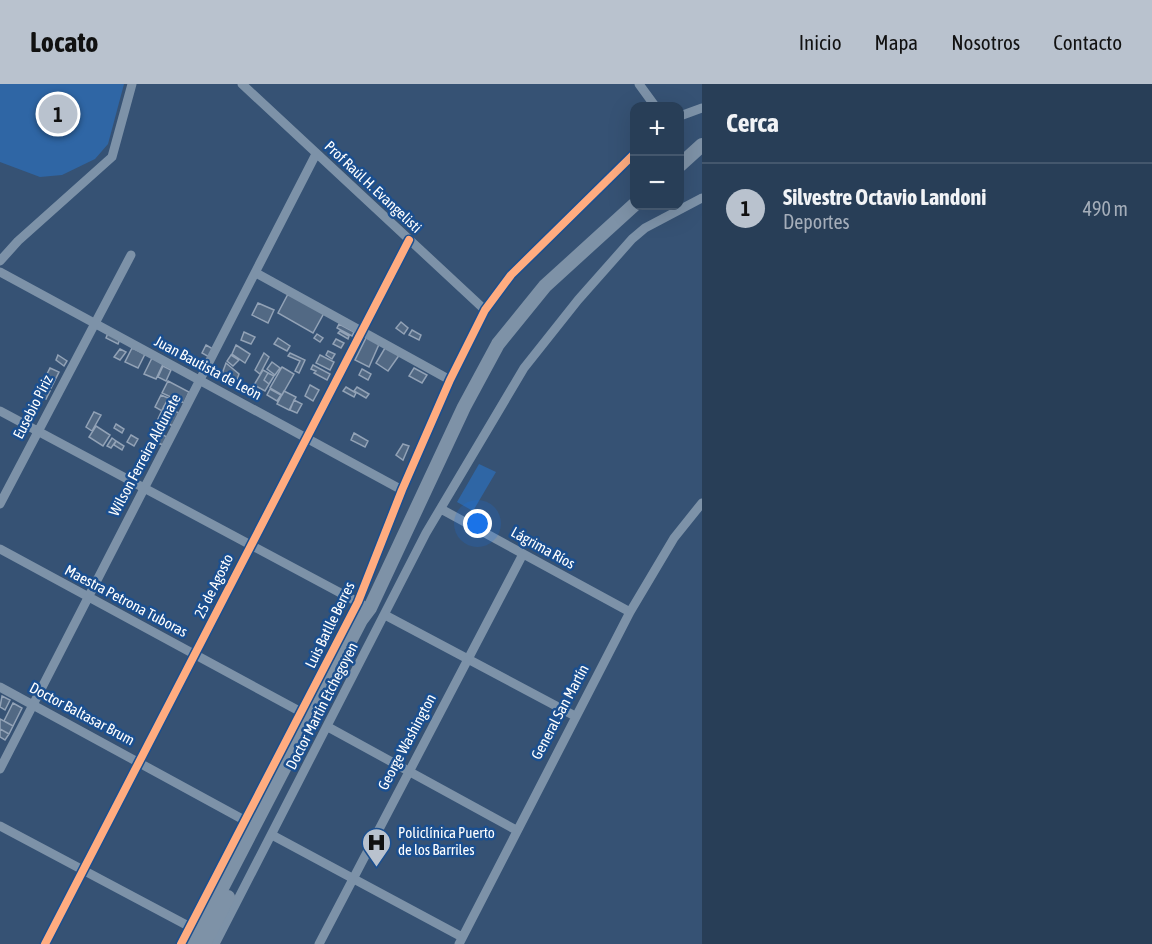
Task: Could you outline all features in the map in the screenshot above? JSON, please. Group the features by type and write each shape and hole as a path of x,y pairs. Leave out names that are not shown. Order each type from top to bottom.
{"highway":[{"path":"684,161 702,145"},
{"path":"205,939 361,620 364,605 498,344 545,286 630,209"}],"street":[{"path":"0,261 18,241 112,157 132,84"},
{"name":"Prof Raúl H. Evangelisti","path":"242,84 485,310"},
{"path":"639,84 652,102"},
{"path":"684,115 702,108"},
{"name":"Wilson Ferreira Aldunate","path":"0,769 316,154"},
{"name":"Luis Batlle Berres","path":"181,944 205,939 244,820 301,712 364,605 402,490 450,380 485,310 512,275 632,156"},
{"name":"Doctor Martín Etchegoyen","path":"205,939 272,835 441,509 524,369 632,239 645,228 702,198"},
{"name":"25 de Agosto","path":"45,944 409,240"},
{"name":"Eusebio Píriz","path":"0,504 131,255"},
{"name":"Juan Bautista de León","path":"0,272 402,490"},
{"path":"256,273 450,380"},
{"path":"0,411 364,605"},
{"name":"General San Martín","path":"461,940 630,612 674,538 702,503"},
{"name":"Lágrima Ríos","path":"441,509 630,612"},
{"name":"Maestra Petrona Tuboras","path":"0,549 301,712"},
{"name":"George Washington","path":"319,944 523,554"},
{"path":"385,615 575,716"},
{"name":"Doctor Baltasar Brum","path":"0,687 244,820"},
{"path":"328,727 516,830"},
{"path":"0,826 84,870 205,939"},
{"path":"272,835 461,940"}],"shaded area":[{"path":"0,84 124,84 108,144 95,159 62,175 40,177 0,162"},
{"path":"479,464 496,472 473,511 457,502"}],"building":[{"path":"288,294 324,313 313,333 278,313"},
{"path":"258,303 274,310 268,323 252,315"},
{"path":"401,322 408,328 404,334 396,328"},
{"path":"339,324 354,332 352,336 337,328"},
{"path":"412,330 421,335 419,340 409,335"},
{"path":"340,331 349,336 348,339 338,333"},
{"path":"244,332 255,337 251,344 241,340"},
{"path":"108,333 120,339 118,344 106,338"},
{"path":"317,334 323,338 320,342 314,338"},
{"path":"367,336 380,342 369,367 355,360"},
{"path":"278,338 290,346 287,351 274,344"},
{"path":"336,339 344,343 341,348 333,344"},
{"path":"206,345 213,349 209,357 202,353"},
{"path":"236,345 250,354 245,363 232,354"},
{"path":"132,348 145,354 138,368 125,362"},
{"path":"385,348 400,354 388,371 376,363"},
{"path":"120,349 126,352 120,360 114,357"},
{"path":"328,351 335,354 332,359 326,355"},
{"path":"264,353 269,357 260,374 255,370"},
{"path":"290,353 305,360 299,373 295,371 300,361 288,356"},
{"path":"58,355 67,361 64,366 56,360"},
{"path":"231,355 239,360 233,366 227,361"},
{"path":"320,355 334,362 330,370 316,363"},
{"path":"152,358 163,364 156,379 144,374"},
{"path":"272,362 280,368 275,375 267,369"},
{"path":"226,363 239,374 236,382 222,374"},
{"path":"313,365 330,374 327,380 314,373 316,371 311,369"},
{"path":"163,366 171,370 166,381 158,377"},
{"path":"282,367 294,374 282,395 270,388"},
{"path":"50,368 59,372 51,388 42,384"},
{"path":"414,368 427,375 422,383 409,376"},
{"path":"362,369 371,374 368,380 359,375"},
{"path":"263,370 274,376 265,391 254,385"},
{"path":"268,373 274,376 269,384 264,380"},
{"path":"168,381 189,392 184,403 162,393"},
{"path":"310,385 319,390 313,401 305,396"},
{"path":"39,387 50,391 46,399 36,394"},
{"path":"346,387 356,393 354,397 343,391"},
{"path":"357,387 369,394 366,398 354,391"},
{"path":"270,389 281,395 277,401 267,395"},
{"path":"284,391 296,397 289,410 277,404"},
{"path":"161,395 168,398 162,411 155,407"},
{"path":"294,400 302,404 297,413 290,410"},
{"path":"164,406 179,413 173,426 158,419"},
{"path":"94,412 101,415 92,431 86,427"},
{"path":"116,424 124,429 122,433 114,428"},
{"path":"96,426 110,435 103,446 89,437"},
{"path":"157,432 167,437 163,445 153,441"},
{"path":"354,433 368,441 365,447 351,440"},
{"path":"131,435 138,439 134,446 127,442"},
{"path":"112,438 116,441 111,448 107,446"},
{"path":"116,441 124,446 122,450 114,445"},
{"path":"403,444 409,446 403,460 396,455"},
{"path":"2,696 10,700 5,710 0,707"},
{"path":"13,703 22,708 13,726 4,721"},
{"path":"0,719 13,726 9,734 0,729"},
{"path":"0,729 9,734 5,740 0,737"}],"cycle path":[{"path":"181,944 358,602 402,490 450,380 485,310 511,275 632,156"},
{"path":"45,944 409,240"}],"place":[{"name":"Silvestre Octavio Landoni","path":"58,114"},
{"name":"Policlínica Puerto de los Barriles","path":"377,868"}]}
